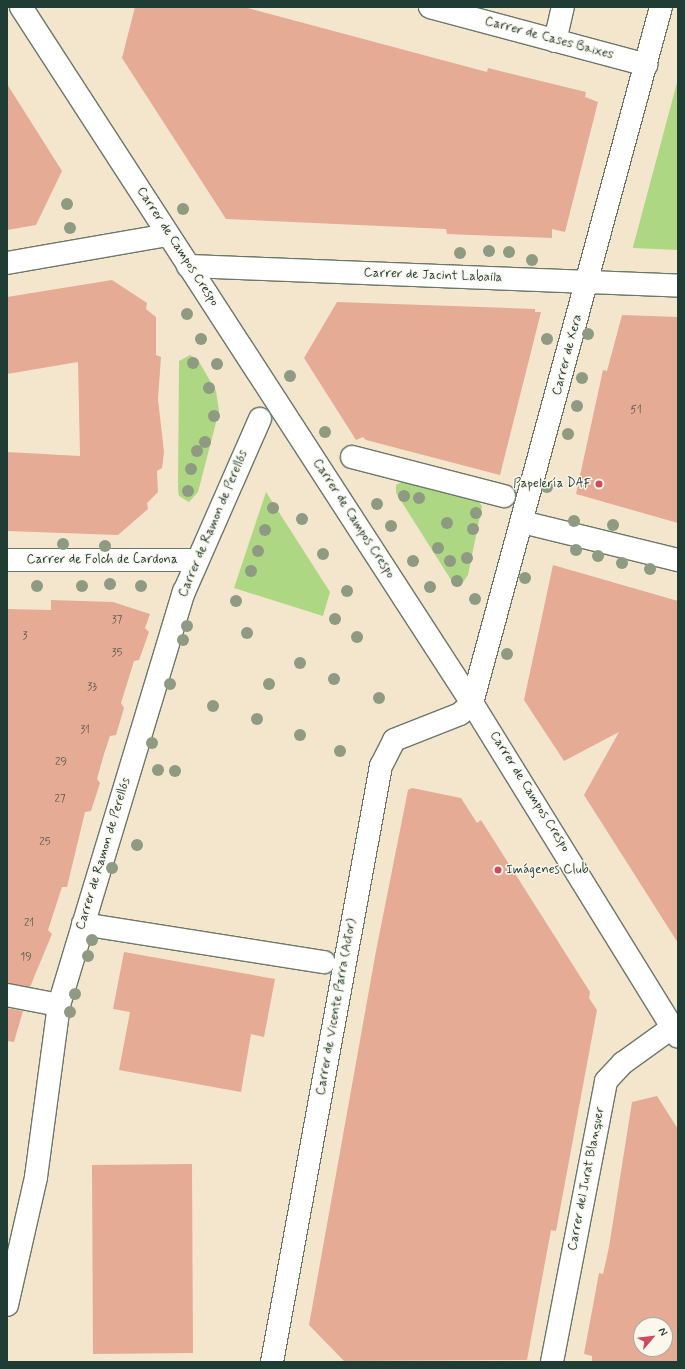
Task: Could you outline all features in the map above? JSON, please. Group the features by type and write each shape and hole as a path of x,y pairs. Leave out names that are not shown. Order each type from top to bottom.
{"street":[{"name":"Carrer de Campos Crespo","path":"21,7 472,703 676,1032"},
{"name":"Carrer de Cases Baixes","path":"430,7 646,65"},
{"path":"554,41 563,7"},
{"name":"Carrer de Xera","path":"472,703 661,7"},
{"path":"7,263 168,235"},
{"name":"Carrer de Jacint Labaila","path":"188,266 588,280 678,286"},
{"name":"Carrer de Ramon de Perellós","path":"7,1305 36,1177 59,1005 196,560 260,419"},
{"path":"352,457 504,496"},
{"path":"522,522 678,560"},
{"name":"Carrer de Folch de Cardona","path":"7,560 196,560"},
{"name":"Carrer de Vicente Parra (Actor)","path":"272,1362 381,766 394,740 460,714 472,703"},
{"path":"83,924 324,962"},
{"path":"7,994 59,1005"},
{"name":"Carrer del Jurat Blanquer","path":"552,1362 606,1081 624,1063 676,1032"}],"green space":[{"path":"678,79 678,250 633,248 633,247"},
{"path":"190,355 198,360 216,391 219,411 198,492 189,502 179,496 178,490 179,361"},
{"path":"406,479 476,499 482,506 468,575 461,585 453,583 396,493 396,485"},
{"path":"266,492 330,592 323,616 234,588"}],"building":[{"path":"135,7 244,7 487,72 488,68 586,92 585,97 598,102 565,232 552,229 552,238 447,234 446,229 226,219 122,58"},
{"path":"7,84 62,171 36,225 7,230"},
{"path":"112,280 147,303 146,309 156,317 156,355 161,357 158,399 164,452 162,468 157,471 158,492 147,503 148,509 118,535 7,531 7,452 80,456 78,362 7,374 7,297"},
{"path":"337,302 535,309 535,312 541,312 500,475 366,440 363,437 356,440 304,358"},
{"path":"622,315 678,317 678,523 576,494 603,370 607,371"},
{"path":"553,565 678,601 678,943 584,795 619,732 564,761 524,700"},
{"path":"51,600 113,602 150,614 145,628 149,632 139,660 134,661 121,703 124,708 116,735 110,736 104,754 97,779 100,783 91,811 85,812 67,887 62,887 48,930 52,934 30,987 7,983 7,609 51,610"},
{"path":"412,788 461,798 477,823 481,820 590,992 589,998 597,1010 556,1231 551,1230 527,1360 344,1361 309,1325 376,951 408,790"},
{"path":"124,952 275,979 264,1037 251,1034 241,1092 119,1070 130,1012 113,1009"},
{"path":"7,1008 23,1011 14,1042 7,1041"},
{"path":"657,1096 678,1129 678,1362 592,1362 592,1356 584,1354 599,1273 603,1274 609,1247 632,1102"},
{"path":"192,1164 193,1353 93,1354 92,1165"}],"place":[{"name":"Papelería DAF","path":"599,484"},
{"name":"Imágenes Club","path":"498,870"}]}
